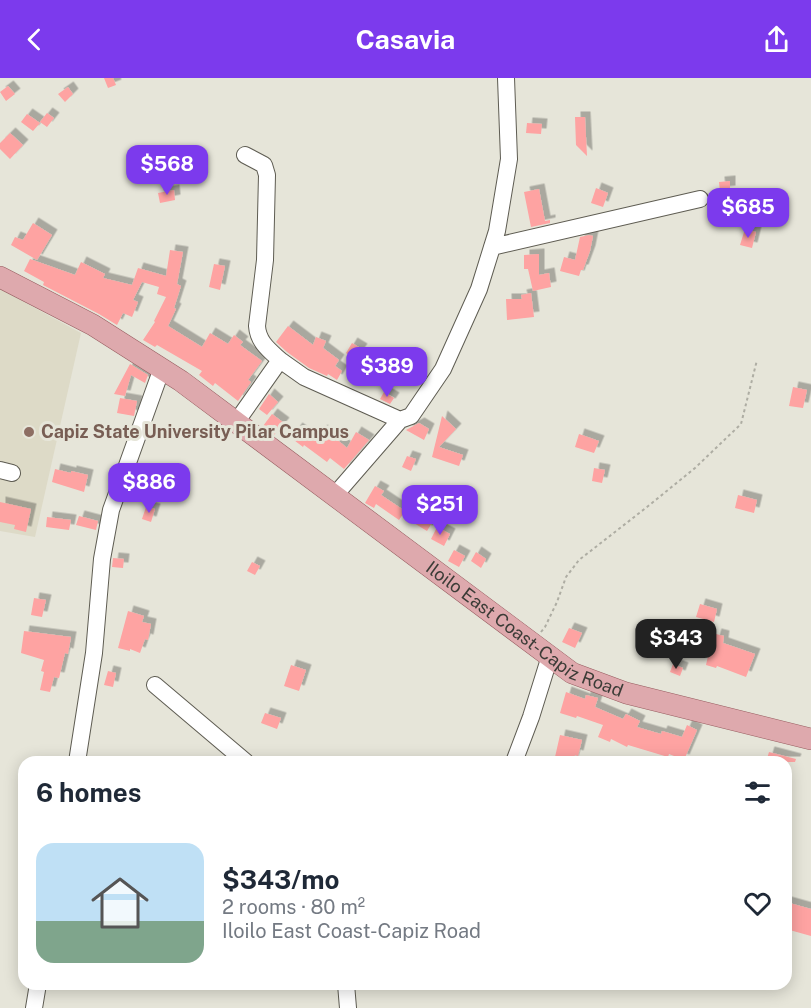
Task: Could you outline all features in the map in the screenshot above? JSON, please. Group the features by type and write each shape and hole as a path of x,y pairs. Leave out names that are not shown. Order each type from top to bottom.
{"main road":[{"name":"Iloilo East Coast-Capiz Road","path":"0,277 93,325 162,368 237,421 572,673 626,693 811,739"}],"street":[{"path":"335,495 400,420 411,416 443,369 479,289 497,231 509,159 506,78"},
{"path":"245,155 264,165 267,176 265,260 257,326 261,342 280,360 304,377 400,420"},
{"path":"492,247 700,199"},
{"path":"237,421 280,360"},
{"path":"78,756 94,653 102,559 111,510 162,368"},
{"path":"516,756 550,656"},
{"path":"155,685 239,756"},
{"path":"34,1008 37,990"},
{"path":"346,990 348,1008"}],"path":[{"path":"532,644 545,627 566,577 579,560 687,474 741,424 757,360"}],"shaded area":[{"name":"Capiz State University Pilar Campus","path":"0,289 81,333 35,537 0,531"}],"building":[{"path":"104,78 113,78 116,85 108,88"},
{"path":"8,86 15,94 6,101 0,92"},
{"path":"68,87 73,94 65,102 58,94"},
{"path":"47,113 54,118 47,127 40,122"},
{"path":"27,114 40,123 33,131 21,122"},
{"path":"575,117 585,117 587,156 576,145"},
{"path":"527,123 542,124 541,134 526,133"},
{"path":"10,133 23,145 10,159 0,149 0,143"},
{"path":"730,181 730,191 720,192 719,182"},
{"path":"596,188 608,193 603,207 591,203"},
{"path":"539,189 545,221 550,220 550,223 531,227 524,192"},
{"path":"174,190 175,200 160,203 158,193"},
{"path":"33,223 52,235 37,260 11,245 15,237 23,240"},
{"path":"745,229 756,232 752,248 740,245"},
{"path":"593,236 590,251 579,276 560,271 564,257 575,260 580,237"},
{"path":"170,250 183,252 177,284 181,286 174,308 176,309 168,326 202,347 210,333 228,344 234,335 243,342 240,345 262,361 248,380 251,382 238,401 215,383 213,386 199,375 202,371 157,345 155,347 143,340 155,322 166,297 157,294 159,287 142,282 133,300 138,302 132,317 123,313 117,325 43,285 44,282 24,271 30,259 75,275 81,262 105,274 103,278 132,285 138,268 166,276"},
{"path":"539,254 539,275 549,273 551,287 533,291 528,269 524,269 524,255"},
{"path":"214,264 225,266 220,290 209,287"},
{"path":"531,293 534,317 507,320 506,299 522,299 521,295"},
{"path":"288,326 313,345 316,337 326,341 323,348 339,360 335,366 342,371 337,380 328,374 327,376 309,368 276,342"},
{"path":"352,343 362,349 355,359 346,353"},
{"path":"130,364 148,375 145,383 131,375 125,396 114,394"},
{"path":"793,387 807,390 803,408 789,406"},
{"path":"384,392 394,398 390,404 380,399"},
{"path":"269,394 278,402 267,415 259,409"},
{"path":"120,398 137,401 134,416 117,413"},
{"path":"272,414 284,423 274,435 263,426"},
{"path":"442,416 456,429 439,447 463,455 459,466 432,457"},
{"path":"419,423 429,429 424,440 406,430"},
{"path":"297,428 314,440 322,430 347,448 356,432 369,440 344,469 330,458 327,462 290,437"},
{"path":"579,434 599,441 594,453 575,447"},
{"path":"407,456 416,459 411,471 402,467"},
{"path":"594,468 605,470 602,483 592,481"},
{"path":"55,469 88,475 84,492 52,482"},
{"path":"375,486 384,491 381,495 405,511 399,520 376,504 374,508 365,503"},
{"path":"419,493 442,506 427,531 404,517"},
{"path":"738,495 757,500 754,513 735,508"},
{"path":"0,502 31,509 26,532 14,529 15,525 0,522"},
{"path":"146,507 155,509 151,522 142,519"},
{"path":"79,516 98,521 96,530 76,525"},
{"path":"47,517 71,520 69,530 46,527"},
{"path":"437,527 450,534 444,546 431,539"},
{"path":"454,550 465,556 459,567 448,561"},
{"path":"476,552 486,559 481,568 471,561"},
{"path":"113,558 124,559 123,568 112,567"},
{"path":"252,562 260,566 255,575 247,571"},
{"path":"34,598 46,600 42,617 31,615"},
{"path":"700,604 717,609 714,622 696,617"},
{"path":"128,611 144,616 142,622 151,624 148,640 145,639 140,653 118,648"},
{"path":"569,628 582,633 575,648 562,642"},
{"path":"651,628 664,633 662,638 675,643 669,658 656,653 657,648 645,643"},
{"path":"24,631 71,637 68,654 65,653 59,678 54,677 50,692 40,690 44,660 21,653"},
{"path":"716,634 724,636 723,643 755,654 746,677 717,666 716,668 706,665"},
{"path":"673,664 683,668 680,676 670,672"},
{"path":"291,665 306,670 299,691 284,686"},
{"path":"108,671 116,673 113,687 104,685"},
{"path":"566,692 585,699 586,695 598,698 595,707 623,719 626,714 640,721 637,727 661,734 662,731 682,737 687,725 697,730 686,756 669,754 665,756 628,745 627,747 611,739 610,742 598,737 603,725 560,713"},
{"path":"265,713 281,718 277,729 261,723"},
{"path":"560,735 582,740 578,756 555,756"},
{"path":"769,752 784,756 768,756"},
{"path":"792,904 811,909 811,936 792,931"}],"place":[{"name":"Capiz State University Pilar Campus","path":"29,432"}]}
